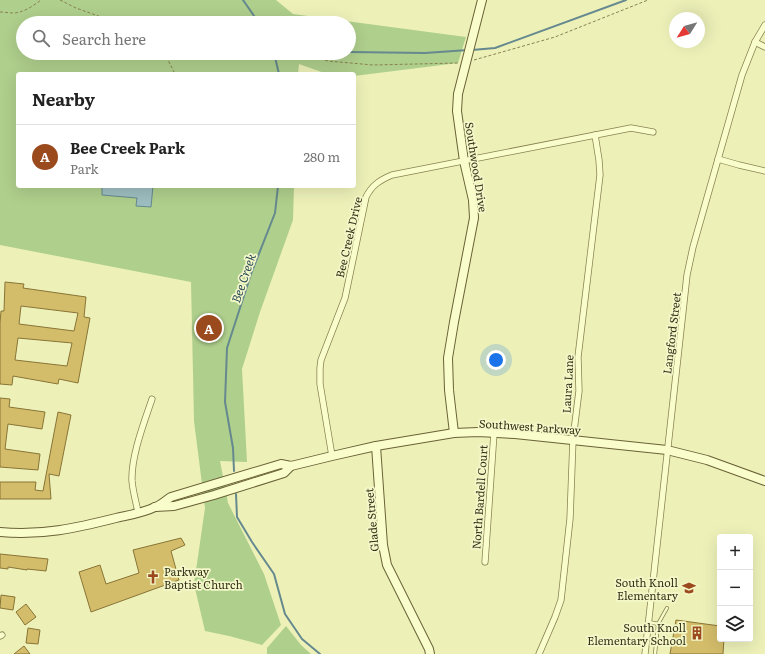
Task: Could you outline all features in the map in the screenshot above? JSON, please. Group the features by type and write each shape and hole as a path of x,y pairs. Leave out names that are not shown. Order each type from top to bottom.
{"main road":[{"name":"Southwood Drive","path":"454,433 449,390 448,358 474,218 473,200 464,160 457,111 458,94 462,63 473,37 482,0"},
{"name":"Southwest Parkway","path":"0,532 32,534 94,524 155,507 171,497 281,464 290,466 376,446 454,433 478,432 515,434 667,450 707,460 765,481"},
{"name":"Glade Street","path":"376,446 383,545 387,565 430,654"}],"street":[{"name":"Langford Street","path":"645,654 687,275 693,247 742,75 755,42 765,25"},
{"path":"755,42 765,47"},
{"name":"Bee Creek Drive","path":"332,456 320,384 320,364 345,298 366,197 370,190 382,179 392,175 464,160 631,128 653,132"},
{"name":"Laura Lane","path":"539,654 561,600 570,519 573,439 579,391 578,356 600,175 595,135"},
{"path":"718,159 738,166 765,170"},
{"path":"138,512 132,482 133,467 140,435 152,399"},
{"name":"North Bardell Court","path":"484,562 494,433"}],"lane":[{"path":"655,654 658,624 668,608"},
{"path":"648,622 658,624"}],"path":[{"path":"0,12 12,14 21,12 40,0"},
{"path":"60,0 76,8 98,16"},
{"path":"325,60 373,65 462,63 555,37 648,0"},
{"path":"168,60 174,72"}],"green space":[{"path":"0,0 276,0 293,14 308,16 16,16 16,60 356,60 356,22 466,37 458,63 356,76 356,72 321,72 299,64 298,72 16,72 16,188 294,188 293,220 260,312 242,369 247,462 220,461 228,503 264,574 281,625 262,645 205,631 194,584 205,508 194,421 191,282 0,245"},
{"path":"286,626 301,645 311,654 267,654 267,648"}],"water":[{"path":"102,188 153,188 151,207 136,206 137,198 102,195"}],"building":[{"path":"5,282 24,284 23,288 86,297 84,317 90,318 78,383 59,379 58,384 13,376 12,385 0,384 0,323 1,311 4,311","holes":["21,306 78,313 74,331 19,324","18,338 72,343 67,366 15,360"]},
{"path":"0,398 10,399 9,407 45,412 42,429 8,424 5,449 40,454 38,470 0,467"},
{"path":"58,412 71,415 59,476 49,474 51,499 0,499 0,482 36,482 35,490 43,491"},
{"name":"Parkway Baptist Church","path":"181,538 185,545 171,551 179,580 91,612 79,572 100,565 106,584 139,573 133,550"},
{"path":"0,554 48,559 46,571 8,567 8,569 0,568"},
{"path":"1,595 15,597 13,610 0,608"},
{"path":"26,604 36,617 25,625 16,612"},
{"name":"South Knoll Elementary School","path":"676,620 717,626 717,642 724,642 723,654 670,654"},
{"path":"28,628 40,630 38,644 26,643"},
{"path":"24,646 30,654 14,654"}],"waterway":[{"name":"Bee Creek","path":"243,0 254,16"},
{"path":"472,50 495,48 626,0"},
{"path":"356,52 425,53 468,50"},
{"name":"Bee Creek","path":"276,60 279,72"},
{"name":"Bee Creek","path":"234,471 233,448 225,402 227,348 251,274 275,213 278,188"},
{"name":"Bee Creek","path":"236,494 237,517 274,574 285,614 302,639 320,654"}],"place":[{"name":"Bee Creek Park","path":"209,328"},
{"name":"Parkway Baptist Church","path":"153,577"},
{"name":"South Knoll Elementary","path":"689,588"},
{"name":"South Knoll Elementary School","path":"697,633"}]}
